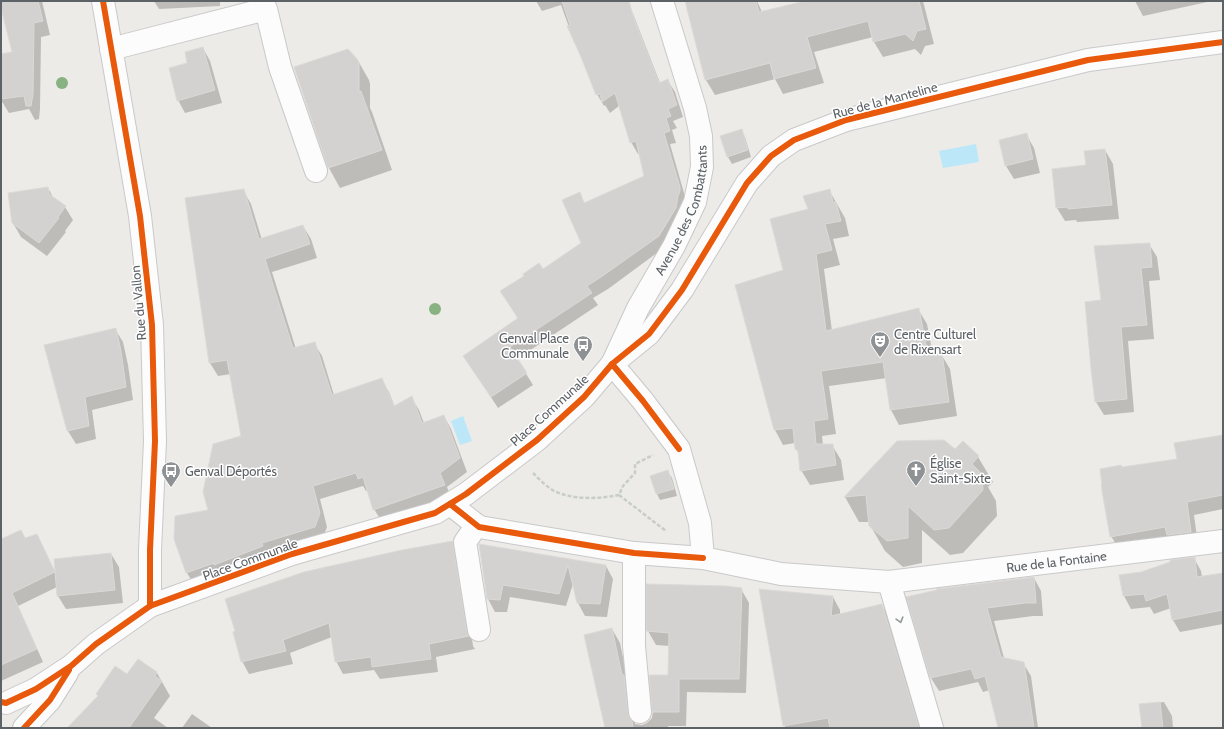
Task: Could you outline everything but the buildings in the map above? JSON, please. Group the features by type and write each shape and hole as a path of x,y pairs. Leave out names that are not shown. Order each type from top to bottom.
{"street":[{"name":"Rue du Vallon","path":"103,1 140,216 152,325 155,441 150,550 150,606"},
{"name":"Avenue des Combattants","path":"612,364 638,308 674,246 695,202 702,167 701,136 696,115 662,1"},
{"path":"111,49 266,9 280,68 316,170"},
{"name":"Rue de la Manteline","path":"612,364 649,334 682,290 747,183 771,156 794,140 846,120 1088,60 1223,42"},
{"path":"612,364 679,448 700,523 703,558"},
{"name":"Place Communale","path":"71,666 96,644 150,606 292,554 435,513 466,494 537,440 584,397 612,364"},
{"path":"450,504 479,527 634,554 703,558 781,574 889,582 932,728"},
{"path":"477,525 465,542 479,630"},
{"name":"Rue de la Fontaine","path":"889,582 1223,541"},
{"path":"634,554 634,646 640,712"},
{"path":"3,702 36,689 71,666"},
{"path":"23,728 50,700 71,666"},
{"path":"3,702 13,707 18,713 22,720 23,728"}],"path":[{"path":"619,495 623,486 635,473 635,464 665,449 679,448"},
{"path":"514,458 554,490 571,496 598,498 619,495 669,533"}],"water":[{"path":"976,144 979,162 943,168 939,151"},
{"path":"463,416 472,441 460,445 451,421"}],"cycle path":[{"path":"103,1 140,216 152,325 155,441 150,550 150,606"},
{"path":"1,702 6,703 36,689 71,666 96,644 150,606 292,554 435,513 466,494 537,440 584,397 612,364 649,334 682,290 747,183 771,156 794,140 846,120 1088,60 1223,42"},
{"path":"612,364 643,401 679,449"},
{"path":"450,504 479,527 634,553 703,558"},
{"path":"24,728 50,700 69,670"}],"place":[{"name":"Centre Culturel de Rixensart","path":"880,358"},
{"name":"Genval Place Communale","path":"583,362"},
{"name":"Église Saint-Sixte","path":"916,487"},
{"name":"Genval Déportés","path":"171,488"}]}
